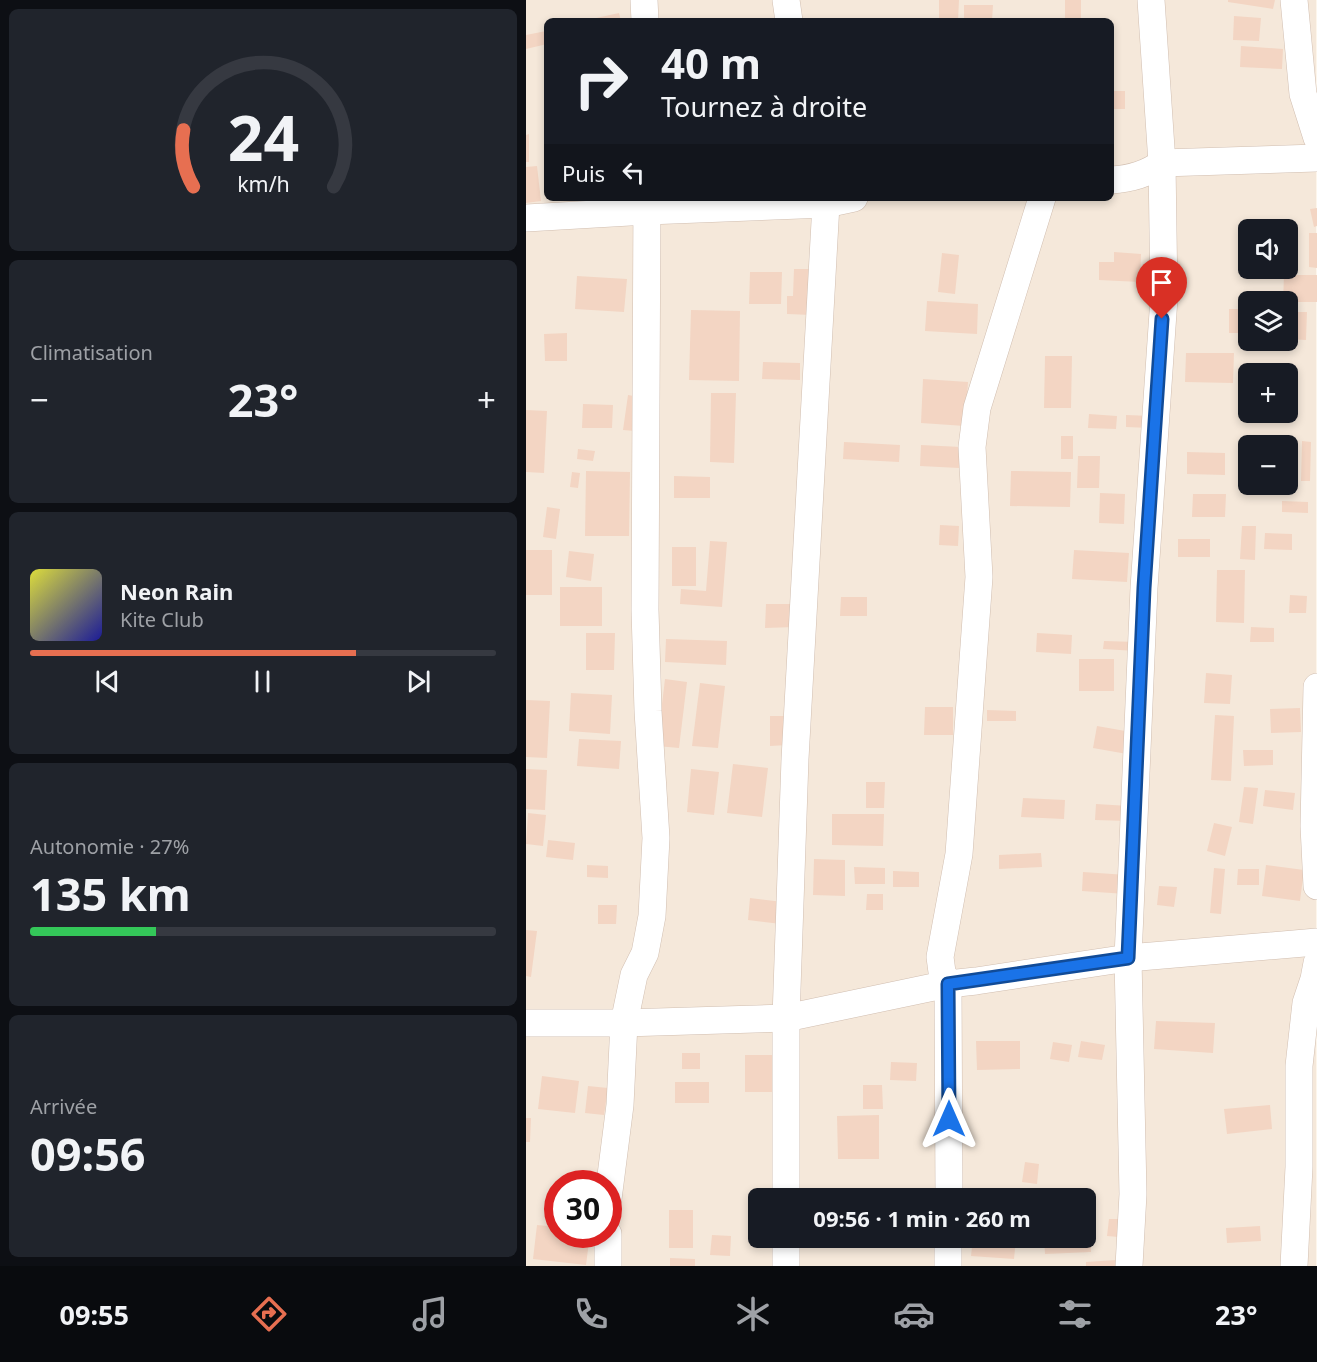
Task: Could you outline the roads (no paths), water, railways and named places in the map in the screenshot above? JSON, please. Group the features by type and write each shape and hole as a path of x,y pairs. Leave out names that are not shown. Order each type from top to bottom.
{"street":[{"path":"644,0 645,18"},
{"path":"787,0 789,18"},
{"path":"1129,1266 1133,1194 1128,958 1144,588 1164,298 1162,163 1151,0"},
{"path":"1294,0 1303,94 1316,138"},
{"path":"1114,180 1125,180 1142,175 1162,163 1316,158"},
{"path":"949,1188 948,984 942,972 940,957 959,854 979,578 972,447 977,408 1041,201"},
{"path":"526,218 647,205 813,202 786,1018 786,1188"},
{"path":"612,1170 620,1105 624,1023 634,975 645,953 652,916 656,838 648,711 645,610 647,205"},
{"path":"1316,687 1314,826 1316,886"},
{"path":"526,1023 624,1023 786,1018 948,984 1128,958 1316,942"},
{"path":"1294,1266 1299,1167 1299,1066 1306,1003 1314,979 1316,963"},
{"path":"608,1248 608,1266"},
{"path":"786,1248 786,1266"},
{"path":"948,1248 948,1266"}]}
